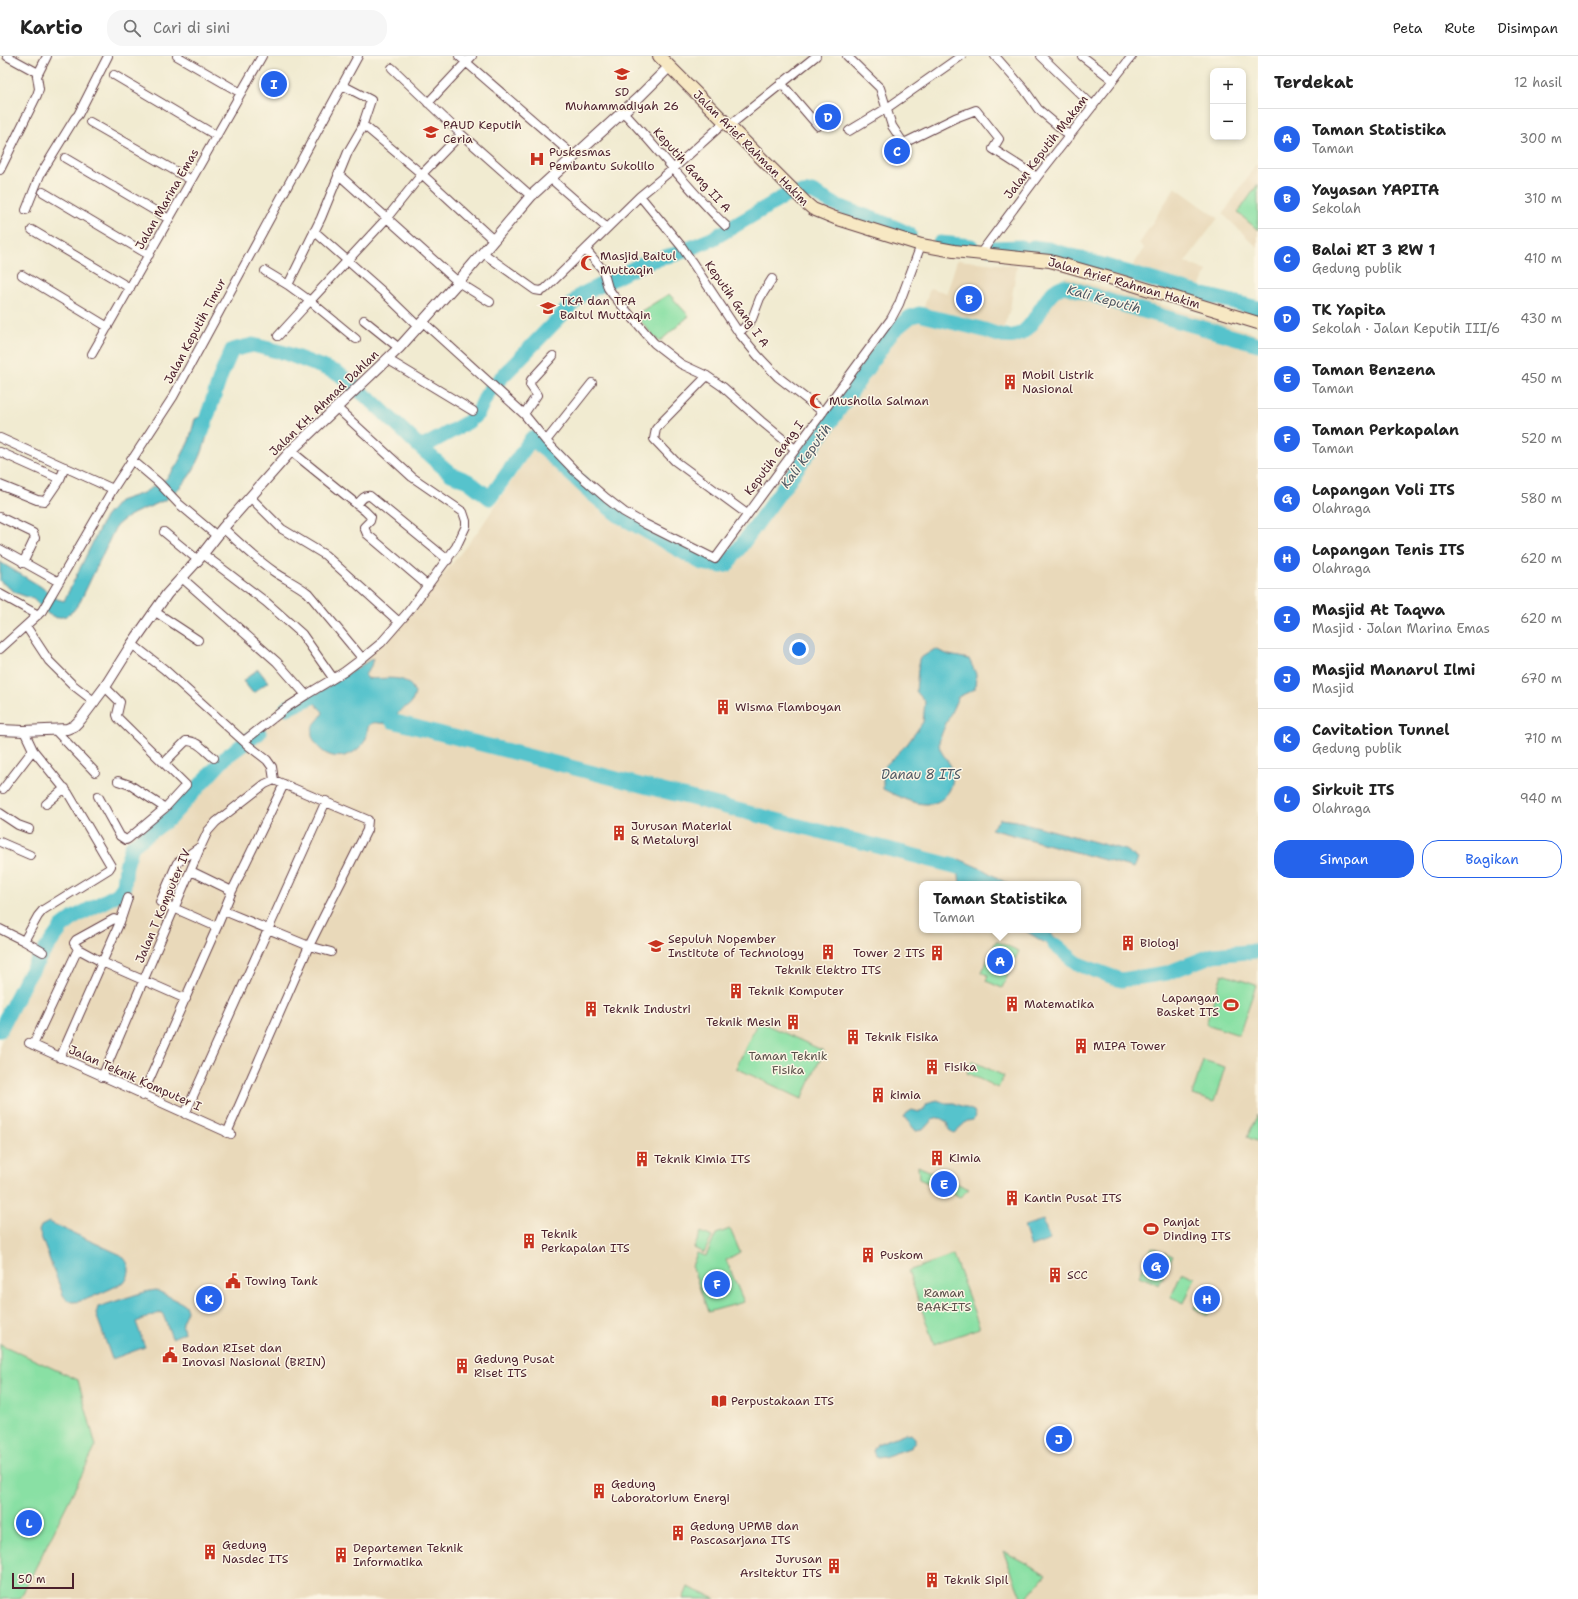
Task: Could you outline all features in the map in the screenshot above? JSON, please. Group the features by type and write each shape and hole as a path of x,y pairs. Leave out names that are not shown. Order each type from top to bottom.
{"main road":[{"name":"Jalan Arief Rahman Hakim","path":"659,56 813,209 841,220 921,245 980,254 1028,258 1068,265 1258,323"}],"street":[{"path":"7,56 38,73"},
{"path":"0,170 37,95 39,89 37,78 38,73 47,56"},
{"path":"26,210 40,175 74,118 78,115 108,56"},
{"path":"177,56 241,93"},
{"name":"Jalan Marina Emas","path":"92,354 262,56"},
{"name":"Jalan Keputih Timur","path":"0,649 40,613 54,592 58,582 131,459 173,397 358,56"},
{"path":"459,56 469,59 574,156"},
{"path":"483,252 535,290 541,291 548,287 640,196 727,124 816,56"},
{"path":"847,56 879,86 892,126 899,138 904,142 975,110 999,140 993,149 1037,177"},
{"path":"849,131 887,108 961,56"},
{"path":"995,56 1019,82 1038,109 1070,136"},
{"path":"1041,56 1093,106"},
{"path":"1082,56 1113,80"},
{"name":"Jalan Keputih Makam","path":"980,254 1037,177 1132,56"},
{"path":"428,103 469,59"},
{"name":"Jalan KH. Ahmad Dahlan","path":"0,730 54,730 67,729 74,726 95,702 154,611 167,594 291,451 399,348 458,282 531,196 623,112 669,67"},
{"path":"392,68 461,134 531,196"},
{"path":"114,75 217,136"},
{"path":"781,84 818,126"},
{"path":"288,285 324,210 348,152 364,128 371,100 342,85"},
{"name":"Keputih Gang II A","path":"623,112 693,193 726,226"},
{"path":"90,122 192,180"},
{"path":"364,128 422,174 494,239"},
{"path":"278,336 386,219 422,174 461,134"},
{"path":"65,158 169,219"},
{"path":"338,174 386,219 458,282 490,302"},
{"path":"550,178 607,228"},
{"path":"43,192 149,255"},
{"name":"Keputih Gang I A","path":"640,196 688,255 710,291 739,333 758,356 778,376 811,404 823,412"},
{"path":"32,230 130,288"},
{"path":"314,231 498,390 524,414 546,442 592,383"},
{"name":"Keputih Gang I","path":"546,442 575,471 624,512 658,531 715,559 891,319 899,304 921,245"},
{"path":"586,250 604,273 608,288 654,343 681,364 707,376 723,387 795,449"},
{"path":"265,271 288,285 356,339"},
{"path":"22,275 108,327"},
{"path":"739,333 752,319 760,298 772,279"},
{"path":"364,320 375,331 399,348"},
{"path":"524,414 537,395 530,385 531,380 554,356"},
{"path":"387,359 473,411"},
{"path":"707,376 670,412 656,429 654,434 655,441 675,460 747,514"},
{"path":"246,743 286,708 306,694 344,672 381,643 448,560 466,526 463,512 412,477 337,408"},
{"path":"0,438 113,489"},
{"path":"291,451 365,511 370,518 370,521 364,528 367,534 428,586"},
{"path":"0,452 60,478"},
{"path":"131,459 216,536"},
{"path":"0,485 42,501 47,499 65,467"},
{"path":"357,504 362,498 367,495 370,496 448,560"},
{"path":"251,498 282,530 325,555 399,622"},
{"path":"0,517 33,533 36,538 23,563"},
{"path":"223,528 278,574 302,587 362,658"},
{"path":"164,532 266,602 302,634 333,678"},
{"path":"0,549 58,582"},
{"path":"182,578 277,662 306,694"},
{"path":"0,594 40,613"},
{"path":"154,611 198,640"},
{"path":"26,626 49,660 73,685 95,702"},
{"path":"0,638 9,641"},
{"path":"132,644 164,669 269,763 272,767 274,780 368,820 369,825 309,946"},
{"path":"98,796 120,836 126,840 165,808 186,785 118,718 117,715 120,702 105,687"},
{"path":"54,730 95,772"},
{"path":"24,731 33,750 65,788 111,866 109,869 43,910 38,916 24,942"},
{"path":"164,764 186,741 196,742 214,758"},
{"path":"3,789 33,750"},
{"name":"Jalan T Komputer IV","path":"102,1077 208,832 216,822 265,784 274,780"},
{"path":"118,781 130,785 165,808"},
{"path":"142,1096 218,927 232,891 284,784"},
{"path":"46,804 65,788"},
{"path":"185,1114 326,802"},
{"path":"0,813 18,825 29,829"},
{"path":"0,842 30,855"},
{"path":"201,846 177,863 160,900 161,903 218,927"},
{"path":"191,871 232,891"},
{"path":"60,1058 120,922 128,898"},
{"path":"224,911 309,946 331,952"},
{"path":"120,922 114,919 76,940 74,943 78,949 102,962 186,999"},
{"path":"0,929 43,952"},
{"name":"Jalan Teknik Komputer I","path":"78,949 31,1044 142,1096 229,1134 309,946"}],"shaded area":[{"path":"1258,161 1258,248 1223,214"},
{"path":"1175,187 1218,218 1185,262 1207,271 1198,293 1129,272 1144,248 1139,244"},
{"path":"957,260 1017,266 1010,309 1002,332 923,310 930,288 947,293"},
{"name":"Sepuluh Nopember Institute of Technology","path":"1066,276 1258,334 1258,1599 0,1599 0,1044 42,962 70,924 126,891 135,853 249,746 295,698 370,651 405,622 479,530 534,448 613,516 675,554 718,572 912,309 1027,340"}],"green space":[{"path":"1258,184 1258,230 1238,213"},
{"path":"669,294 689,316 659,342 635,315"},
{"path":"996,941 1019,951 1002,988 986,981 988,975 982,972"},
{"name":"Lapangan Basket ITS","path":"1222,974 1256,985 1239,1035 1206,1024"},
{"name":"Taman Teknik Fisika","path":"758,1021 824,1051 802,1099 736,1068"},
{"path":"1203,1060 1225,1067 1214,1102 1192,1095"},
{"path":"972,1061 1004,1076 998,1088 967,1073"},
{"path":"1258,1114 1258,1142 1247,1137"},
{"path":"918,1166 969,1189 960,1197 919,1179"},
{"path":"730,1229 740,1252 726,1260 744,1302 708,1312 692,1266 697,1253 706,1256 716,1234"},
{"path":"701,1232 712,1237 704,1253 694,1248"},
{"path":"1152,1247 1173,1256 1159,1285 1139,1276"},
{"name":"Raman BAAK-ITS","path":"953,1255 980,1328 934,1344 908,1271"},
{"path":"1182,1272 1195,1278 1184,1303 1171,1297"},
{"path":"1206,1283 1219,1289 1208,1315 1194,1308"},
{"path":"0,1344 78,1380 96,1446 20,1599 0,1599"},
{"path":"1003,1551 1046,1574 1025,1599 1022,1599"},
{"path":"688,1587 716,1599 683,1599"}],"water":[{"path":"211,412 205,445 197,464 185,482 165,500 128,517 116,526 80,602 73,611 66,616 57,618 48,614 33,599 16,593 0,581 0,562 40,586 57,599 64,601 105,517 119,501 143,493 166,479 177,465 189,441 195,419"},
{"name":"Danau 8 ITS","path":"935,649 949,655 969,659 976,674 975,689 958,697 944,727 939,743 940,750 950,764 952,770 953,780 951,786 943,799 935,803 927,804 909,801 883,789 883,768 908,743 923,722 925,702 916,691 919,659"},
{"path":"373,658 371,666 365,675 366,678 394,678 406,682 411,686 415,693 412,702 399,712 392,721 388,723 374,723 369,725 365,741 354,752 342,756 330,755 319,748 313,738 313,728 323,712 310,698"},
{"path":"258,669 268,682 253,693 243,681"},
{"path":"1000,819 1017,821 1125,850 1138,859 1134,868 991,829"},
{"path":"959,859 984,870 1003,881 960,881 958,867"},
{"path":"1029,933 1051,933 1059,942 1053,948"},
{"path":"937,1100 945,1103 954,1103 974,1111 976,1117 973,1120 967,1121 954,1133 949,1130 947,1122 940,1118 932,1120 923,1130 916,1131 904,1117 912,1110 919,1112 923,1111 927,1104"},
{"path":"1043,1220 1050,1240 1031,1247 1024,1226"},
{"path":"49,1222 121,1255 129,1268 127,1279 124,1283 78,1302 68,1300 63,1295 39,1231 41,1226"},
{"path":"156,1290 185,1305 187,1311 182,1322 184,1333 172,1338 162,1312 136,1322 145,1347 112,1359 96,1314 98,1307 144,1292"},
{"path":"906,1433 907,1435 911,1434 915,1438 915,1443 911,1446 912,1447 884,1457 875,1456 873,1451 877,1444"}],"waterway":[{"path":"202,432 221,375 232,350 253,345 285,353 338,373 373,402 421,448 468,422 478,413 487,394 497,382 581,295 646,262 676,254 712,239 787,195 812,192 834,204"},
{"path":"841,207 909,234"},
{"path":"940,243 971,246"},
{"path":"990,248 1022,247"},
{"name":"Kali Keputih","path":"1033,247 1048,249 1204,295 1258,308"},
{"name":"Kali Keputih","path":"421,448 451,474 468,481 490,498 532,438 592,494 618,515 702,563 722,566 727,565 828,426 892,332 910,317 919,314 1002,336 1014,336 1022,333 1051,295 1057,289 1065,286 1116,303 1258,344"},
{"path":"287,708 310,698"},
{"path":"392,721 958,867"},
{"path":"0,1030 24,983 40,957 62,927 75,917 118,894 124,886 126,866 132,846 169,819 227,756 259,733"},
{"path":"1055,945 1078,964 1121,980 1167,973 1213,955 1258,951"}],"place":[{"name":"SD Muhammadiyah 26","path":"622,74"},
{"name":"Masjid At Taqwa","path":"274,84"},
{"name":"TK Yapita","path":"828,117"},
{"name":"PAUD Keputih Ceria","path":"431,132"},
{"name":"Balai RT 3 RW 1","path":"897,151"},
{"name":"Puskesmas Pembantu Sukolilo","path":"537,159"},
{"name":"Masjid Baitul Muttaqin","path":"588,263"},
{"name":"Yayasan YAPITA","path":"969,299"},
{"name":"TKA dan TPA Baitul Muttaqin","path":"548,308"},
{"name":"Mobil Listrik Nasional","path":"1010,382"},
{"name":"Musholla Salman","path":"817,401"},
{"name":"Wisma Flamboyan","path":"723,707"},
{"name":"Jurusan Material & Metalurgi","path":"619,833"},
{"name":"Biologi","path":"1128,943"},
{"name":"Sepuluh Nopember Institute of Technology","path":"656,946"},
{"name":"Teknik Elektro ITS","path":"828,952"},
{"name":"Tower 2 ITS","path":"937,953"},
{"name":"Taman Statistika","path":"1000,961"},
{"name":"Teknik Komputer","path":"736,991"},
{"name":"Matematika","path":"1012,1004"},
{"name":"Lapangan Basket ITS","path":"1231,1005"},
{"name":"Teknik Industri","path":"591,1009"},
{"name":"Teknik Mesin","path":"793,1022"},
{"name":"Teknik Fisika","path":"853,1037"},
{"name":"MIPA Tower","path":"1081,1046"},
{"name":"Fisika","path":"932,1067"},
{"name":"kimia","path":"878,1095"},
{"name":"Kimia","path":"937,1158"},
{"name":"Teknik Kimia ITS","path":"642,1159"},
{"name":"Taman Benzena","path":"944,1184"},
{"name":"Kantin Pusat ITS","path":"1012,1198"},
{"name":"Panjat Dinding ITS","path":"1151,1229"},
{"name":"Teknik Perkapalan ITS","path":"529,1241"},
{"name":"Puskom","path":"868,1255"},
{"name":"Lapangan Voli ITS","path":"1156,1266"},
{"name":"SCC","path":"1055,1275"},
{"name":"Towing Tank","path":"233,1281"},
{"name":"Taman Perkapalan","path":"717,1284"},
{"name":"Cavitation Tunnel","path":"209,1299"},
{"name":"Lapangan Tenis ITS","path":"1207,1299"},
{"name":"Badan RIset dan Inovasi Nasional (BRIN)","path":"170,1355"},
{"name":"Gedung Pusat Riset ITS","path":"462,1366"},
{"name":"Perpustakaan ITS","path":"719,1401"},
{"name":"Masjid Manarul Ilmi","path":"1059,1439"},
{"name":"Gedung Laboratorium Energi","path":"599,1491"},
{"name":"Sirkuit ITS","path":"29,1523"},
{"name":"Gedung UPMB dan Pascasarjana ITS","path":"678,1533"},
{"name":"Gedung Nasdec ITS","path":"210,1552"},
{"name":"Departemen Teknik Informatika","path":"341,1555"},
{"name":"Jurusan Arsitektur ITS","path":"834,1566"},
{"name":"Teknik Sipil","path":"932,1580"}]}
